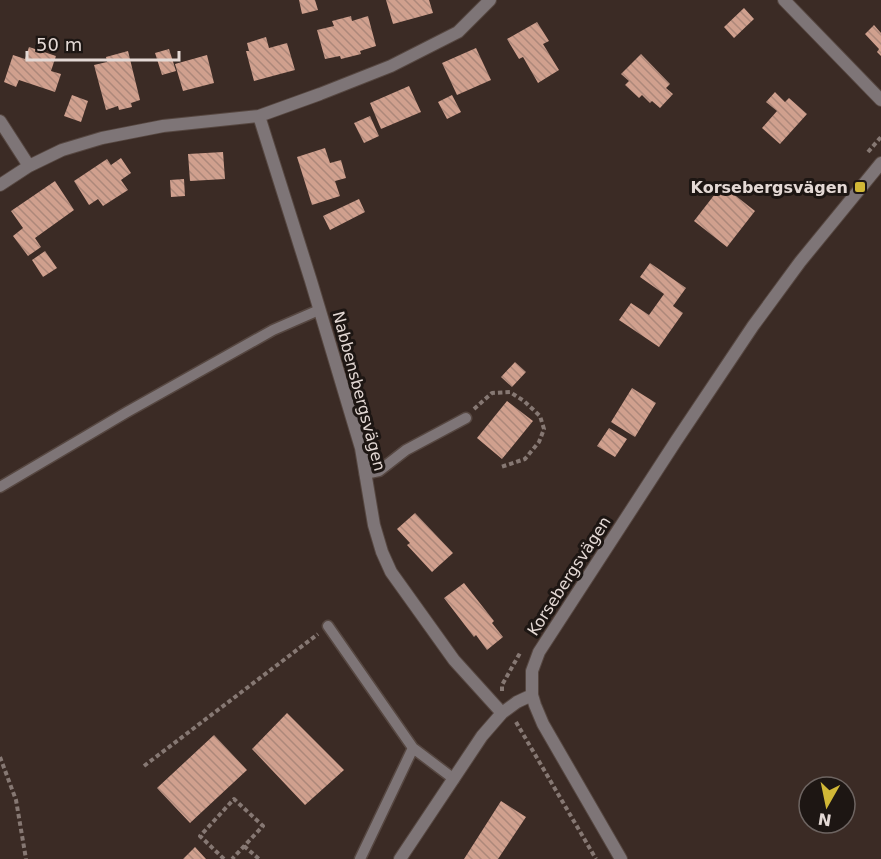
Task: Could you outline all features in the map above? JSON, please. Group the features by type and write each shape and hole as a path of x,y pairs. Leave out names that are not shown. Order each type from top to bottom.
{"street":[{"path":"0,185 29,166 62,150 102,138 163,126 259,117 320,94 400,61 458,32 490,0"},
{"path":"784,0 881,100"},
{"name":"Nabbensbergsvägen","path":"259,117 361,448 382,552 391,572 454,660 502,713"},
{"path":"0,122 29,166"},
{"name":"Korsebergsvägen","path":"532,695 532,670 539,652 681,432 741,343 800,262 880,167"},
{"path":"400,859 482,736 502,713 532,695 543,724 621,859"}],"lane":[{"path":"0,487 273,330 319,310"},
{"path":"365,474 379,471 406,450 466,418"},
{"path":"328,626 413,748 454,779"},
{"path":"360,859 413,748"}],"path":[{"path":"466,418 492,393 501,392 510,392 540,416 544,429 539,442 525,459 501,466"},
{"path":"144,766 328,626"},
{"path":"0,757 16,800 26,859"},
{"path":"224,859 200,836 234,800 263,826 232,859"},
{"path":"244,846 260,859"}],"building":[{"path":"299,0 315,0 318,10 302,14"},
{"path":"386,0 429,0 433,13 393,24"},
{"path":"744,8 754,19 734,38 724,27"},
{"path":"351,16 352,21 368,16 376,46 360,51 361,54 341,59 340,56 325,59 317,30 334,26 332,21"},
{"path":"537,22 549,41 543,44 559,70 538,83 523,57 519,59 507,39"},
{"path":"874,25 881,33 881,56 877,52 879,49 865,34"},
{"path":"266,37 269,48 287,43 295,70 254,81 246,51 249,51 247,43"},
{"path":"29,47 56,56 51,71 61,74 55,92 19,80 16,87 4,82 13,55 25,59"},
{"path":"476,48 491,80 457,95 442,63"},
{"path":"169,49 176,71 162,75 155,53"},
{"path":"128,51 140,100 131,103 132,107 119,110 118,106 106,110 94,65 107,62 106,57"},
{"path":"641,54 670,84 666,88 673,94 660,108 652,101 650,103 642,95 639,98 625,85 629,81 621,74"},
{"path":"207,55 214,83 183,91 175,64"},
{"path":"409,86 421,112 381,129 370,103"},
{"path":"775,92 785,102 789,98 807,114 780,144 762,128 777,111 766,102"},
{"path":"72,95 88,101 81,122 64,116"},
{"path":"452,95 461,112 447,119 438,102"},
{"path":"370,116 379,136 364,143 354,123"},
{"path":"325,148 330,163 341,160 346,178 335,181 340,196 312,205 297,157"},
{"path":"223,152 225,179 190,181 188,154"},
{"path":"121,158 131,173 121,180 128,190 103,206 98,199 89,205 74,181 107,159 111,165"},
{"path":"184,179 185,196 171,197 170,180"},
{"path":"55,181 74,210 35,238 41,247 28,256 13,236 23,228 11,211"},
{"path":"722,185 755,211 727,247 694,221"},
{"path":"359,199 365,212 330,230 323,216"},
{"path":"45,251 57,268 43,277 32,260"},
{"path":"650,263 686,288 673,306 683,313 659,347 619,320 631,303 649,315 664,294 640,277"},
{"path":"515,362 526,372 512,387 501,377"},
{"path":"632,388 656,403 635,437 611,422"},
{"path":"507,401 533,421 502,459 477,438"},
{"path":"609,428 627,439 615,457 597,446"},
{"path":"415,513 453,553 432,572 407,545 410,543 397,529"},
{"path":"464,583 494,621 492,623 503,637 487,650 444,598"},
{"path":"287,713 344,770 305,805 252,749"},
{"path":"214,735 247,770 190,823 157,788"},
{"path":"501,801 526,817 498,859 464,859"},
{"path":"195,847 206,859 183,859"}],"place":[{"name":"Korsebergsvägen","path":"860,187"}]}
